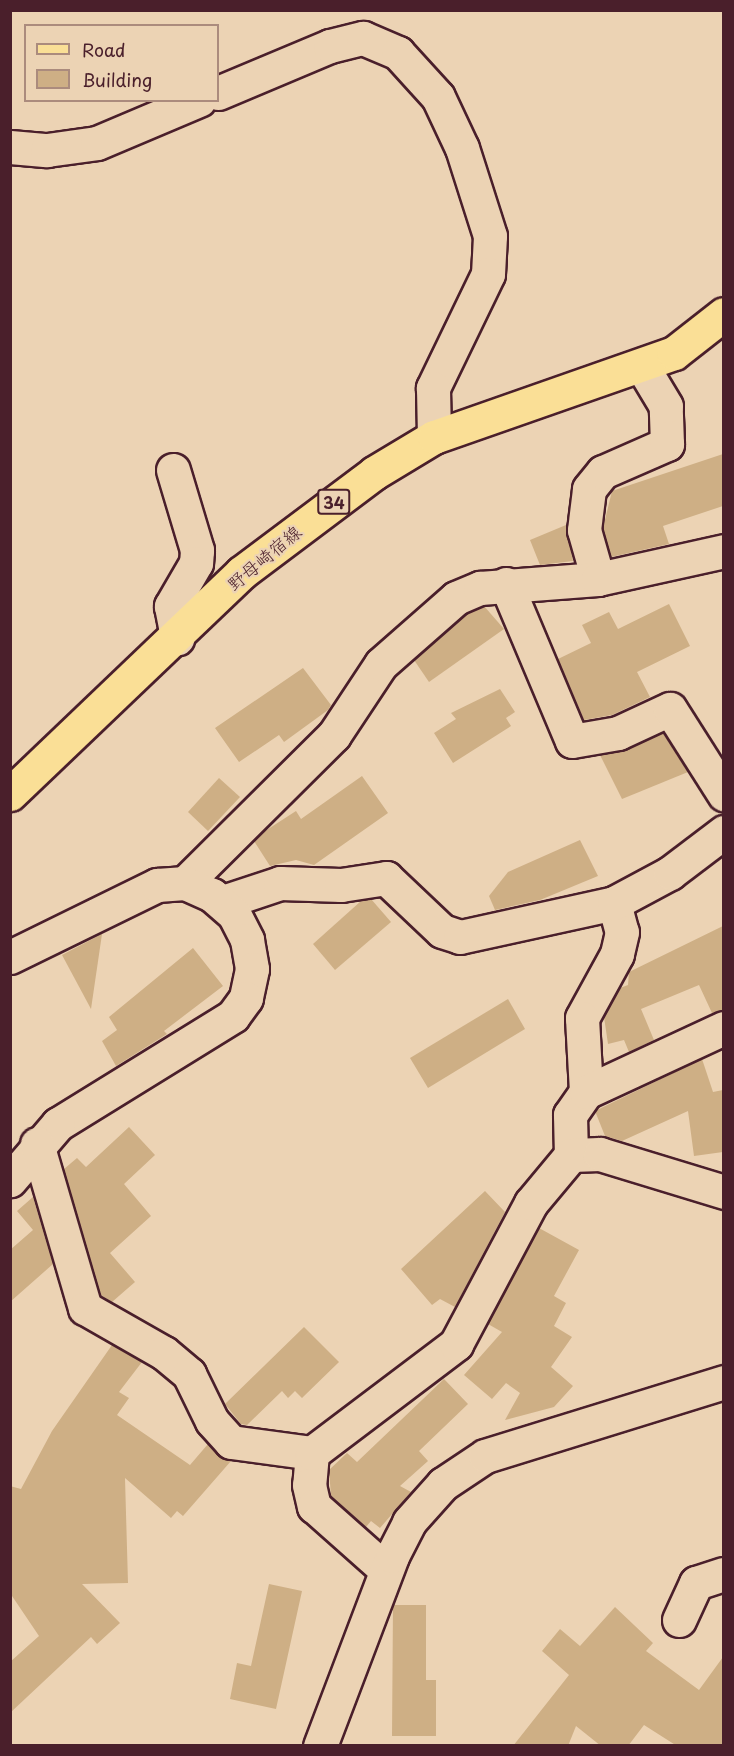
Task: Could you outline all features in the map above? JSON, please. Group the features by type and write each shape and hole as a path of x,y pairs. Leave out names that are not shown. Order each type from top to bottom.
{"main road":[{"name":"野母崎宿線","path":"10,794 177,638 250,566 374,473 434,438 674,353 723,314"}],"street":[{"path":"219,93 330,46 363,38 398,53 438,97 462,148 490,236 488,274 433,388 434,438"},
{"path":"10,147 47,150 98,143 194,102"},
{"path":"598,579 584,530 589,489 603,472 667,444 666,406 642,366"},
{"path":"173,470 197,550 196,563 171,606 177,638"},
{"path":"185,883 334,735 398,647 456,598 506,584 598,579 723,551"},
{"path":"506,584 572,741 618,733 670,709 723,794"},
{"path":"223,902 280,883 341,885 386,878 441,931 460,937 614,903 670,873 723,832"},
{"path":"10,957 157,885 185,883 223,902 247,940 252,969 240,1008 178,1054 58,1124 37,1144 10,1180"},
{"path":"586,1092 582,1018 617,954 622,919 614,903"},
{"path":"37,1144 85,1308 164,1353 189,1374 212,1421 231,1442 312,1453 456,1344 531,1203 571,1155 570,1115 586,1092 723,1028"},
{"path":"571,1155 600,1154 723,1192"},
{"path":"320,1746 386,1570 409,1522 463,1468 541,1437 723,1382"},
{"path":"312,1453 309,1485 314,1506 386,1570"},
{"path":"680,1620 696,1582 723,1574"}],"building":[{"path":"723,454 723,506 663,526 669,544 611,557 603,528 612,491"},
{"path":"566,525 573,561 540,565 530,540"},
{"path":"669,604 690,646 637,672 650,697 612,715 584,720 558,659 591,643 582,625 609,612 618,629"},
{"path":"484,606 504,629 429,682 414,660 464,616"},
{"path":"303,668 331,705 328,710 284,742 279,735 239,762 215,728"},
{"path":"500,689 515,712 506,718 511,726 453,763 434,733 456,719 451,713"},
{"path":"663,733 688,772 622,799 600,755"},
{"path":"362,776 388,813 314,865 296,860 270,866 254,841 262,833 296,811 301,819"},
{"path":"219,778 240,797 208,831 188,812"},
{"path":"580,840 598,876 540,900 495,910 489,896 508,872"},
{"path":"371,899 391,922 335,970 313,944 361,901"},
{"path":"723,926 723,1010 712,1013 699,985 641,1009 654,1040 629,1052 624,1040 608,1044 604,1017 620,988 628,985 629,972"},
{"path":"102,934 91,1009 62,955"},
{"path":"193,948 223,986 164,1031 167,1034 116,1066 102,1041 117,1030 109,1017"},
{"path":"508,999 525,1029 428,1088 410,1058"},
{"path":"702,1059 713,1092 723,1090 723,1152 694,1156 688,1111 622,1141 605,1136 595,1111"},
{"path":"129,1127 155,1155 124,1184 151,1216 110,1253 135,1282 112,1302 101,1295 64,1169 77,1158 86,1167"},
{"path":"485,1191 505,1212 455,1307 440,1299 432,1305 401,1269"},
{"path":"33,1197 53,1264 10,1302 10,1250 33,1230 17,1211"},
{"path":"539,1228 579,1250 554,1296 566,1303 554,1326 572,1337 551,1367 573,1386 554,1407 505,1420 520,1393 506,1383 492,1399 464,1375 502,1332 488,1324"},
{"path":"304,1327 339,1362 302,1398 295,1391 288,1398 282,1391 247,1425 241,1424 225,1404"},
{"path":"112,1345 142,1362 119,1392 129,1398 117,1415 190,1465 208,1444 231,1461 183,1516 177,1511 171,1518 125,1478 128,1583 82,1584 120,1623 97,1644 91,1637 10,1713 10,1662 39,1636 10,1593 10,1486 21,1489 52,1431"},
{"path":"444,1379 468,1404 419,1451 428,1461 400,1486 411,1492 380,1528 371,1521 366,1527 331,1496 329,1470 347,1453 357,1462"},
{"path":"269,1584 302,1591 276,1709 230,1699 237,1663 251,1666"},
{"path":"393,1605 426,1605 426,1680 436,1680 436,1736 392,1736"},
{"path":"615,1607 653,1643 646,1651 699,1690 723,1657 723,1746 677,1746 644,1725 628,1746 601,1746 576,1726 568,1746 513,1746 569,1675 542,1651 560,1629 580,1646"}]}
